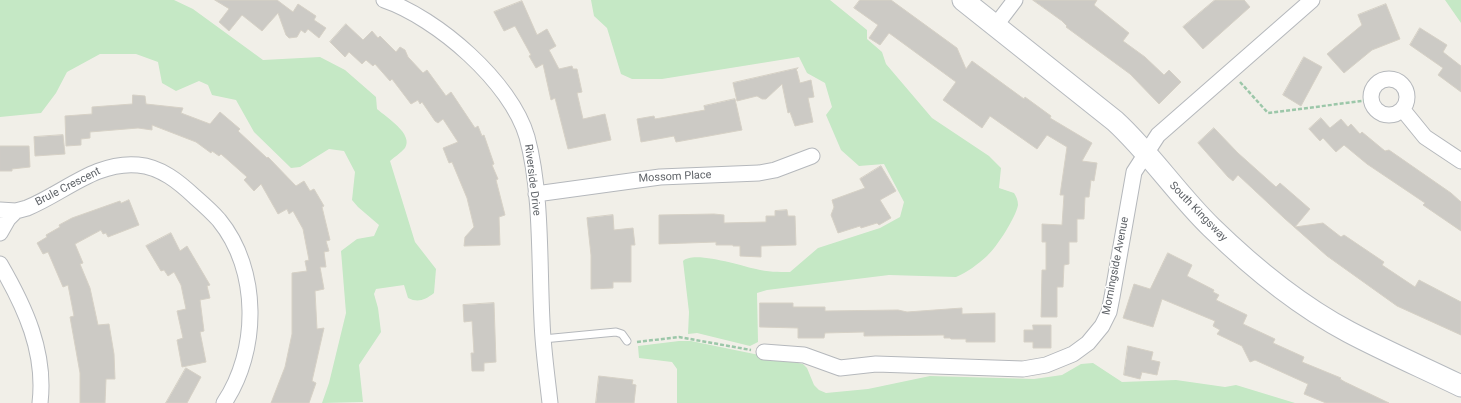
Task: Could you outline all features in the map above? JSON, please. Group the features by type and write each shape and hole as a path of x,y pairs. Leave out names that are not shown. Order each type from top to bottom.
{"street":[{"name":"Riverside Drive","path":"384,0 405,8 448,35 472,57 506,97 518,117 526,136 531,157 536,194 543,339 550,403"},
{"name":"South Kingsway","path":"963,0 1116,121 1210,226 1267,277 1348,332 1461,386"},
{"path":"996,25 1015,0"},
{"name":"Morningside Avenue","path":"764,352 804,355 840,368 876,364 1023,369 1046,366 1074,354 1088,343 1096,334 1109,312 1134,172 1158,135 1312,0"},
{"path":"1390,79 1397,80 1406,90 1408,97 1407,104 1403,110 1397,114 1389,116 1375,110 1370,98 1373,89 1377,84 1390,79"},
{"path":"1403,110 1425,137 1461,161"},
{"name":"Mossom Place","path":"536,194 660,177 759,173 775,170 812,156"},
{"name":"Brule Crescent","path":"0,210 16,211 39,203 101,170 114,166 139,165 151,167 167,174 189,191 220,221 232,240 242,264 248,288 250,308 249,331 244,359 231,392 224,403"},
{"path":"0,233 16,211"},
{"path":"0,264 19,297 36,347 40,370 40,403"}],"lane":[{"path":"543,339 616,332 622,334 627,341"}],"path":[{"path":"1238,81 1268,113 1362,102 1370,98"},
{"path":"638,342 679,337 764,352"}],"green space":[{"path":"0,0 174,0 193,9 263,60 320,57 345,70 376,97 377,109 398,126 406,137 407,143 405,148 390,161 415,242 436,269 434,293 424,299 415,300 408,298 404,285 376,289 374,294 378,308 381,332 359,365 363,402 322,403 329,383 346,313 341,251 357,239 374,236 379,225 352,200 355,172 344,151 329,149 300,167 291,168 254,132 236,100 212,95 208,85 199,81 176,91 162,83 158,62 136,54 100,54 67,72 56,93 41,113 0,117"},
{"path":"591,0 830,0 867,30 867,39 882,52 886,64 932,118 989,156 1001,168 999,188 1014,193 1018,201 1017,210 1006,232 987,256 973,268 956,277 889,275 767,290 757,293 758,342 750,346 697,333 688,334 689,312 683,261 688,258 707,258 764,271 790,272 818,248 880,228 900,217 904,202 884,164 859,166 841,150 826,115 832,107 825,83 807,73 799,57 662,79 632,79 621,74 607,28 594,16"},
{"path":"1445,0 1461,0 1461,23"},
{"path":"691,341 803,364 807,368 814,385 819,390 826,393 868,389 930,376 1034,379 1062,375 1081,364 1093,363 1122,382 1176,380 1225,387 1236,385 1295,403 677,403 677,369 672,362 639,358 638,346"}],"building":[{"path":"215,0 277,0 293,12 298,4 316,16 314,20 326,28 319,38 308,29 305,33 301,30 297,37 289,38 286,35 278,13 262,31 242,15 229,31 219,22 229,9"},
{"path":"860,0 891,0 957,48 966,69 972,61 1024,99 1025,97 1051,116 1050,118 1092,143 1082,161 1097,163 1094,181 1091,180 1089,197 1085,197 1084,219 1077,219 1077,242 1069,242 1069,264 1064,265 1063,287 1057,287 1057,317 1041,317 1042,270 1046,270 1046,242 1042,242 1042,224 1062,225 1064,195 1060,195 1067,147 1047,135 1037,149 990,116 982,128 943,100 956,82 889,33 880,45 869,38 878,25 854,8"},
{"path":"1033,0 1097,0 1094,5 1129,33 1123,41 1145,57 1164,75 1169,70 1181,82 1159,104 1130,74 1066,27 1067,26 1062,21"},
{"path":"1215,0 1244,0 1250,7 1203,49 1183,27"},
{"path":"522,1 537,35 547,29 556,46 549,50 559,69 572,66 573,69 577,69 582,92 577,93 583,119 605,114 611,140 568,149 555,98 551,100 543,64 536,68 529,56 531,55 515,26 504,31 494,12"},
{"path":"1386,4 1400,39 1372,50 1344,73 1327,54 1362,25 1358,15"},
{"path":"346,24 363,40 372,31 378,38 380,36 396,52 400,47 405,50 408,57 423,73 427,70 446,96 451,92 475,128 478,126 482,136 484,135 494,164 492,165 498,179 496,180 505,215 499,217 500,245 464,246 465,237 474,227 467,198 452,162 449,163 443,148 458,142 443,119 438,123 435,121 422,102 420,104 418,100 411,104 392,79 390,81 375,64 373,66 366,60 362,64 349,52 345,57 330,42"},
{"path":"1420,28 1447,45 1443,52 1461,66 1461,92 1438,75 1443,68 1410,45"},
{"path":"1304,57 1322,67 1301,106 1283,95"},
{"path":"798,68 796,70 800,83 811,80 814,97 808,98 813,122 795,126 790,112 788,113 782,84 766,99 762,99 757,96 737,101 733,83"},
{"path":"133,95 145,96 146,104 183,108 181,113 210,124 220,112 240,129 238,131 267,158 268,157 296,186 304,181 310,191 314,189 324,206 322,207 330,240 326,241 329,251 324,252 326,267 320,267 324,289 315,291 317,329 324,328 312,381 316,383 309,403 271,403 285,367 292,334 292,273 307,271 305,261 309,260 303,229 293,211 289,214 287,209 278,214 261,184 254,191 244,180 247,177 221,154 219,156 212,151 211,153 196,142 152,125 152,130 138,128 90,132 90,138 81,139 81,145 66,146 65,116 92,114 92,107 132,104"},
{"path":"735,99 742,130 676,142 674,136 641,142 637,119 654,116 655,119 705,110 704,106"},
{"path":"1321,118 1330,128 1341,119 1348,127 1351,124 1360,134 1362,132 1385,151 1389,150 1451,193 1461,202 1461,231 1423,205 1425,203 1367,164 1344,145 1336,152 1323,138 1320,141 1309,129"},
{"path":"1214,128 1238,153 1276,187 1280,183 1310,209 1295,227 1323,223 1341,237 1344,235 1384,262 1382,265 1415,287 1419,280 1461,302 1461,335 1397,306 1327,256 1284,218 1238,175 1233,181 1228,177 1198,143"},
{"path":"63,135 65,154 35,156 34,137"},
{"path":"0,146 29,146 30,167 12,169 12,171 0,171"},
{"path":"881,166 896,191 880,200 891,218 879,225 877,223 861,228 860,226 838,233 831,215 834,207 832,200 865,188 860,179"},
{"path":"129,200 139,225 108,237 106,233 103,234 101,230 75,244 83,263 80,264 90,288 98,325 109,324 114,354 115,379 106,379 105,403 80,403 80,373 70,317 74,316 68,285 63,287 48,252 43,254 37,243 47,237 46,235 60,227 59,225 72,218 120,201 121,203"},
{"path":"787,210 788,216 795,216 796,245 761,246 761,257 740,256 740,246 716,245 716,242 659,244 659,215 714,214 724,215 724,223 766,222 766,216 775,216 775,211"},
{"path":"613,215 614,230 633,228 635,245 631,245 631,282 613,282 613,288 591,289 591,255 587,218"},
{"path":"171,233 180,251 187,246 210,285 207,286 210,298 200,300 204,331 200,332 206,362 182,367 177,340 183,338 177,311 186,309 181,285 174,272 168,276 164,270 161,271 146,246"},
{"path":"1168,253 1192,265 1187,276 1214,290 1213,292 1219,295 1216,300 1247,315 1243,324 1275,339 1273,343 1304,357 1302,362 1341,378 1340,379 1345,382 1389,403 1326,403 1304,394 1308,384 1255,360 1250,362 1242,346 1217,334 1220,330 1213,326 1215,321 1162,299 1153,327 1123,318 1134,284 1150,289"},
{"path":"494,303 496,362 484,363 484,371 472,371 471,353 474,353 472,321 464,322 463,305"},
{"path":"760,303 793,303 793,307 825,307 825,311 898,310 907,312 962,308 962,314 995,313 995,342 966,342 966,339 944,338 944,335 864,336 864,332 825,333 824,338 798,338 798,328 760,327"},
{"path":"1033,325 1051,325 1051,348 1033,348 1033,342 1024,342 1024,330 1033,330"},
{"path":"1128,346 1153,352 1151,360 1160,362 1157,375 1142,372 1140,379 1124,375"},
{"path":"186,368 201,377 187,403 166,403"},
{"path":"599,376 633,380 632,384 636,385 634,403 596,403"}]}
